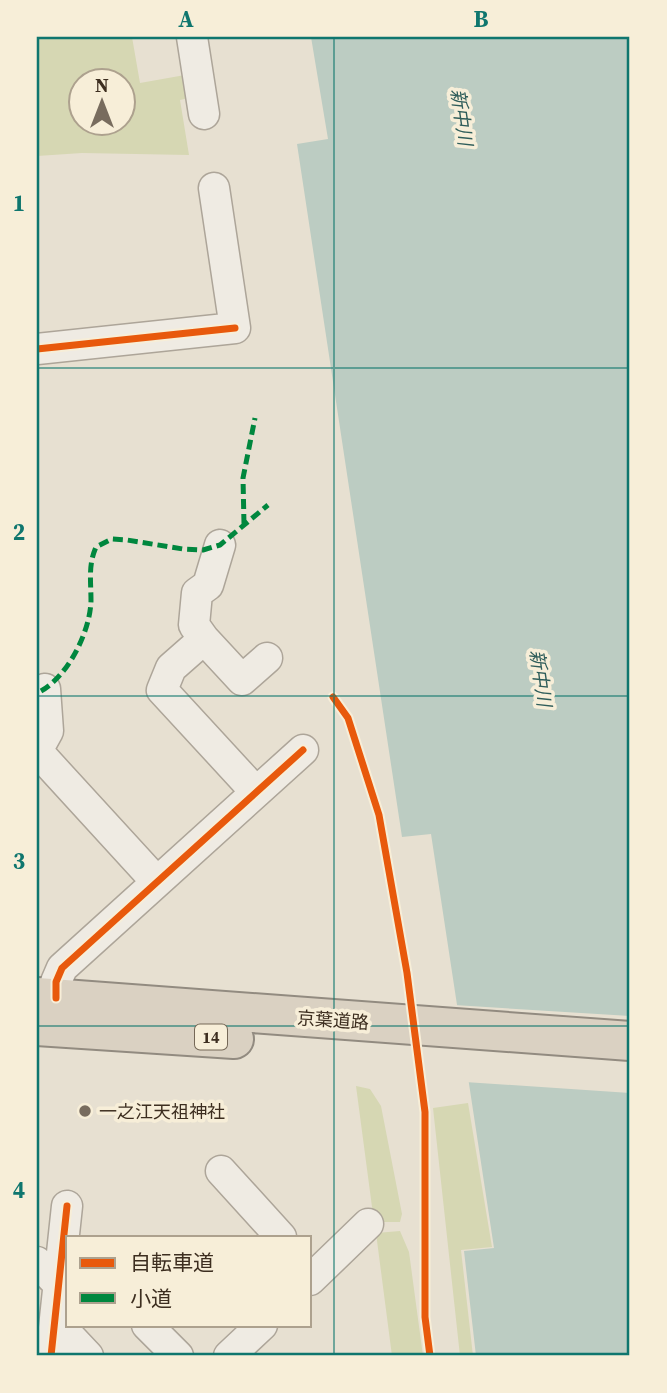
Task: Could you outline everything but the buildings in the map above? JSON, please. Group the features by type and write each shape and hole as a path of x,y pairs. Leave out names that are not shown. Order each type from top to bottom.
{"highway":[{"name":"京葉道路","path":"43,1007 384,1037 630,1067"},
{"name":"京葉道路","path":"384,1037 630,1041"}],"street":[{"path":"192,37 204,114"},
{"path":"37,349 235,328 214,188"},
{"path":"220,545 208,585 197,593 194,625 242,680 267,658"},
{"path":"204,639 171,667 162,690 257,792"},
{"path":"41,690 48,731 37,751 156,881"},
{"path":"43,1007 62,968 303,750"},
{"path":"221,1171 280,1236"},
{"path":"66,1236 67,1206"},
{"path":"312,1274 368,1224"},
{"path":"51,1356 66,1241"},
{"path":"37,1262 59,1285"},
{"path":"55,1321 88,1356"},
{"path":"148,1326 178,1356"}],"green space":[{"path":"37,37 132,37 140,83 185,75 189,98 180,100 189,155 82,153 37,156"},
{"path":"356,1086 370,1089 381,1106 402,1214 400,1222 374,1222"},
{"path":"468,1103 492,1247 461,1250 473,1356 460,1356 433,1108"},
{"path":"400,1231 409,1252 423,1356 392,1356 376,1233"}],"water":[{"name":"新中川","path":"311,37 629,37 630,1356 476,1356 464,1251 494,1248 431,834 402,837 297,144 328,139"}],"pier":[{"path":"454,1005 630,1016 630,1093 465,1082"}],"marked path":[{"path":"244,524 243,478 255,418"},
{"path":"41,691 51,684 68,664 87,626 91,601 91,567 96,547 112,539 203,550 220,545 268,505"}],"cycle path":[{"path":"37,349 235,328"},
{"path":"333,697 348,718 379,815 407,973 425,1112 425,1317 430,1356"},
{"path":"56,998 56,982 62,968 303,750"},
{"path":"51,1356 67,1206"}],"place":[{"name":"一之江天祖神社","path":"85,1111"}]}
